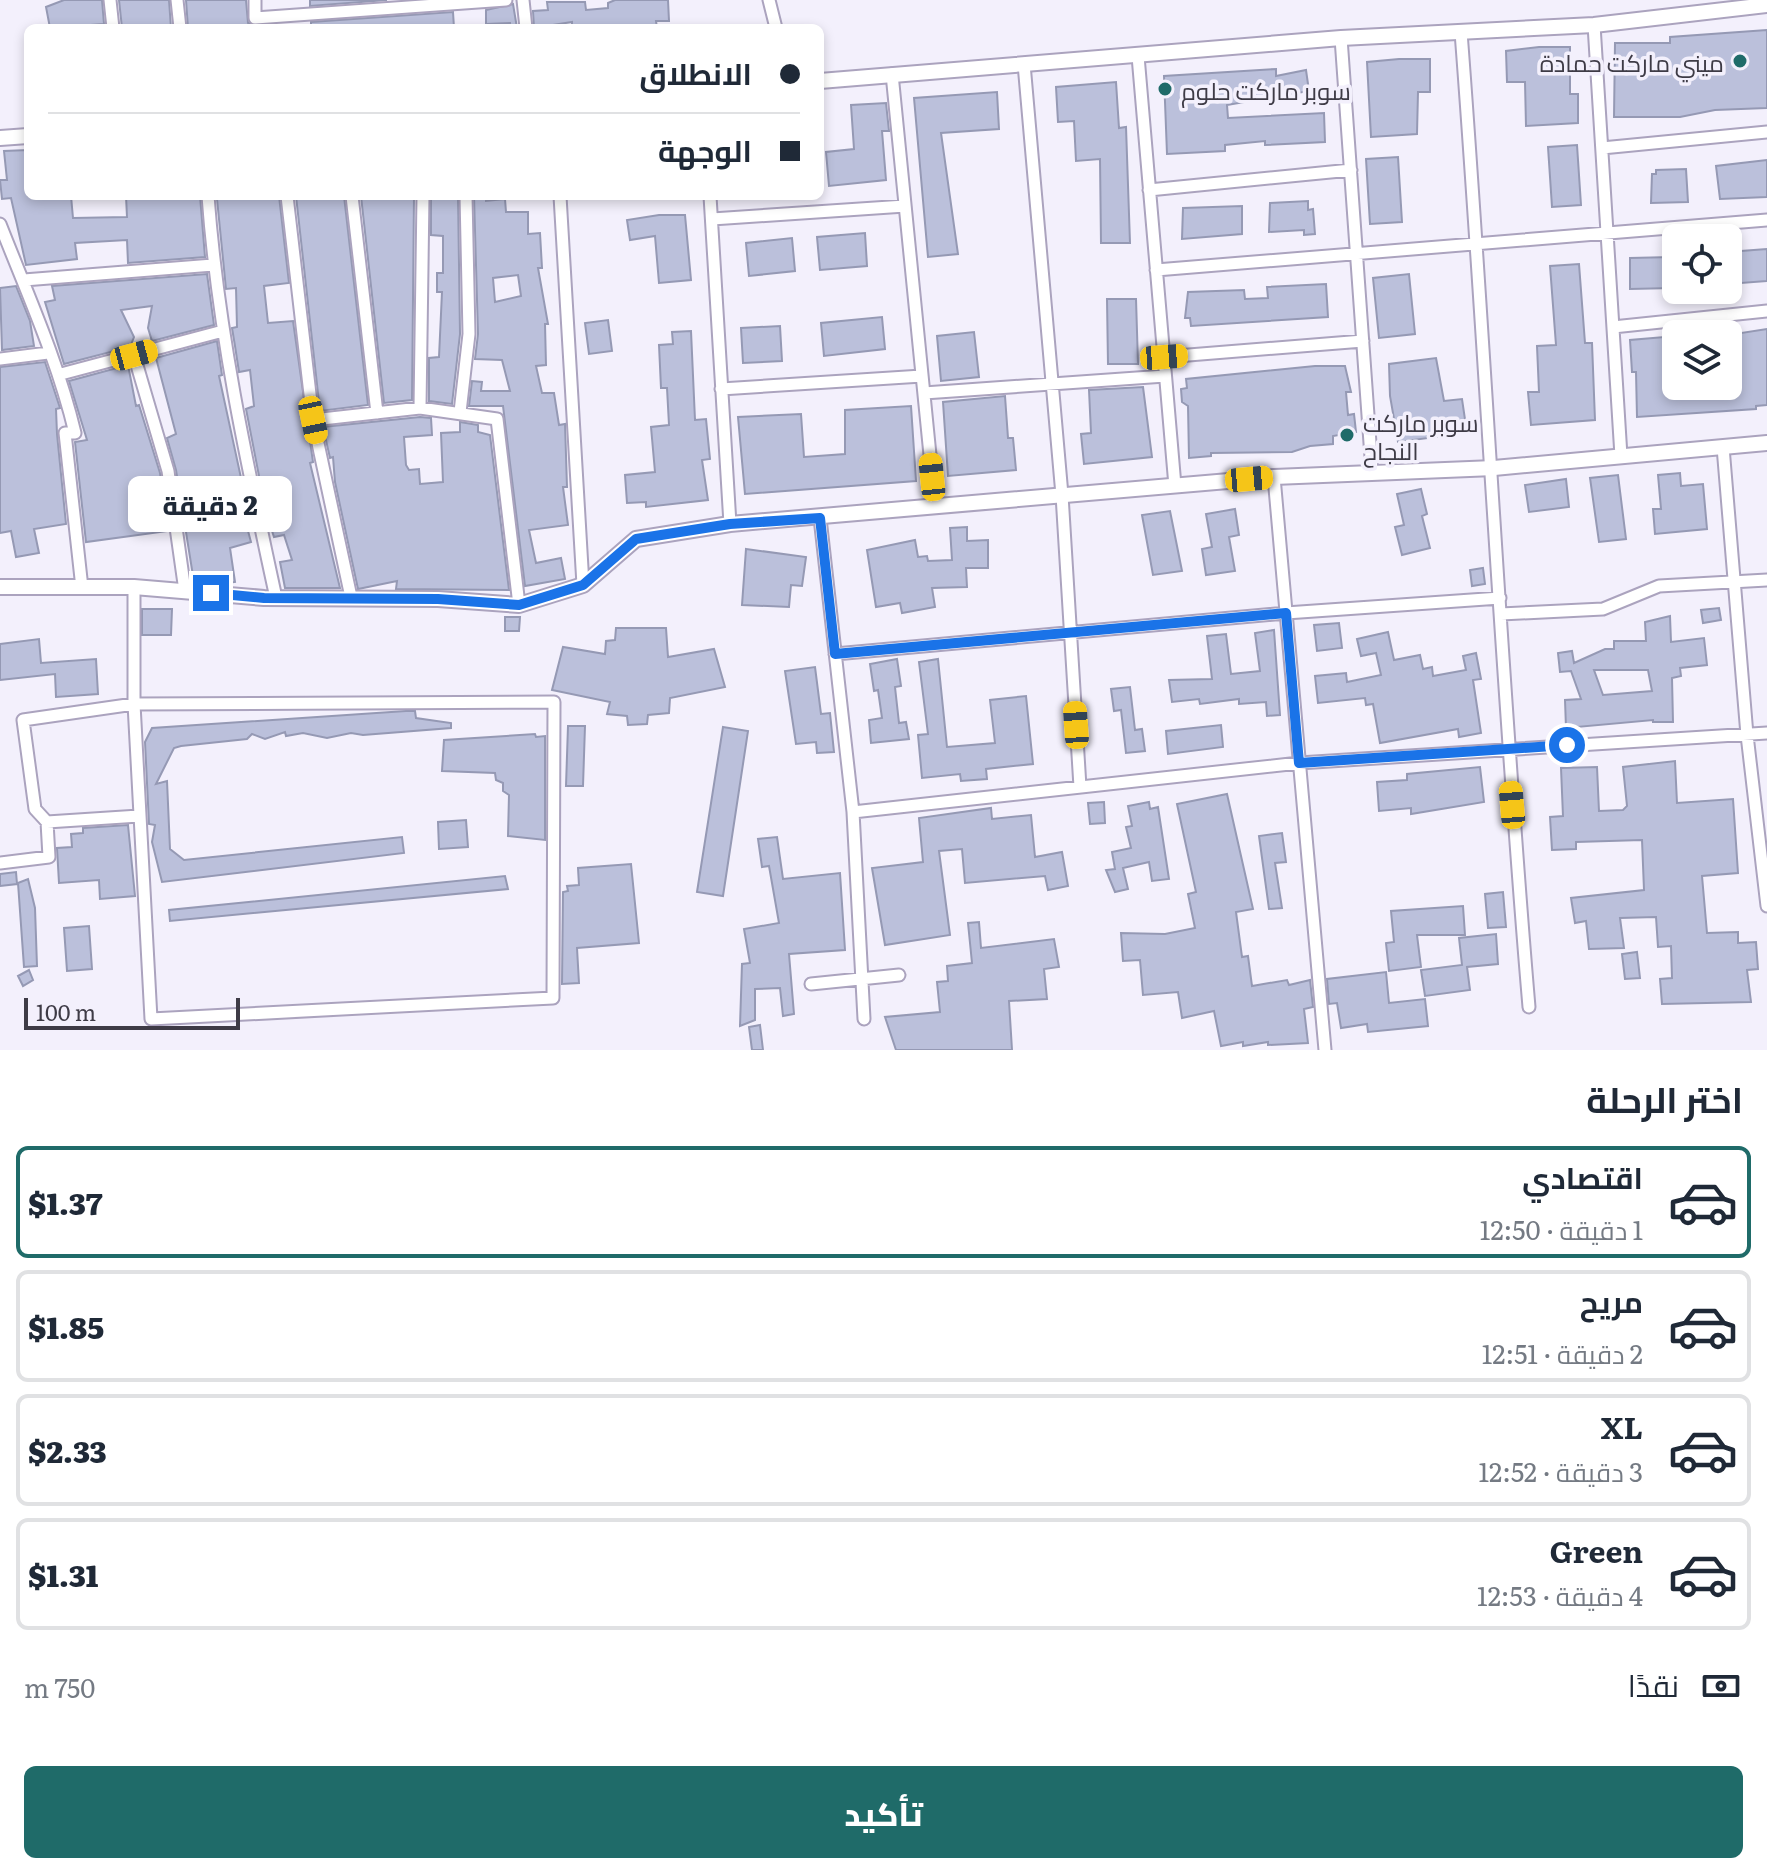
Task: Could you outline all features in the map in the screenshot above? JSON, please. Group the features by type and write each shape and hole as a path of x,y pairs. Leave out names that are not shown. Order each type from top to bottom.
{"street":[{"path":"110,0 113,24"},
{"path":"177,0 180,24"},
{"path":"255,0 255,18 506,0"},
{"path":"523,0 526,24"},
{"path":"769,0 775,24"},
{"path":"824,81 1341,38 1594,25 1767,5"},
{"path":"1594,25 1621,456"},
{"path":"1461,32 1494,468 1507,748 1529,1007"},
{"path":"1341,38 1372,471"},
{"path":"1138,56 1175,486"},
{"path":"1024,64 1062,495 1080,787"},
{"path":"892,74 935,505"},
{"path":"1602,148 1767,132"},
{"path":"0,138 24,136"},
{"path":"1149,190 1351,170"},
{"path":"208,200 213,265 236,413 276,598"},
{"path":"287,200 313,420 351,597"},
{"path":"352,200 377,413"},
{"path":"420,408 423,200"},
{"path":"460,412 469,334 466,200"},
{"path":"560,200 583,585"},
{"path":"710,200 730,524"},
{"path":"712,219 905,206"},
{"path":"1156,270 1357,256 1767,220"},
{"path":"0,224 24,280 48,353 61,374 75,433 65,433 82,588"},
{"path":"24,280 213,265"},
{"path":"1613,327 1767,311"},
{"path":"61,374 223,331"},
{"path":"1164,357 1363,341"},
{"path":"0,359 48,353"},
{"path":"134,355 168,471 185,591"},
{"path":"721,389 922,376"},
{"path":"924,393 1165,376"},
{"path":"313,420 420,408 497,419 519,605"},
{"path":"0,587 134,587 276,598 351,597 519,605 583,585 636,539 730,524 1274,477 1494,468 1767,443"},
{"path":"1723,447 1747,735 1767,906"},
{"path":"1274,477 1325,1050"},
{"path":"820,518 853,812 864,1019"},
{"path":"1501,614 1603,609 1659,586 1767,580"},
{"path":"0,863 49,857 47,822 35,809 23,720 134,704 554,702 553,998 151,1019 134,704 134,587"},
{"path":"835,654 1286,613 1500,598"},
{"path":"853,812 1299,763 1767,733"},
{"path":"47,822 139,816"},
{"path":"811,984 899,975"}],"building":[{"path":"64,0 102,0 104,24 49,24 46,7"},
{"path":"119,0 169,0 171,24 122,24"},
{"path":"186,0 246,0 248,23 253,24 188,24"},
{"path":"310,0 387,0 310,6"},
{"path":"615,0 668,0 669,21 656,21 656,24 534,24 533,11 548,10 547,2 585,2 586,10 608,8 608,3"},
{"path":"513,4 516,24 486,24 486,10"},
{"path":"453,12 454,24 311,24"},
{"path":"1767,30 1767,108 1715,110 1680,117 1614,117 1615,43 1670,43 1670,37"},
{"path":"1570,47 1570,94 1578,94 1578,123 1526,126 1525,82 1507,82 1506,51"},
{"path":"1430,59 1430,92 1418,92 1417,134 1371,137 1367,62"},
{"path":"1276,69 1276,76 1306,70 1309,91 1227,105 1228,118 1324,113 1325,142 1265,145 1265,141 1225,145 1225,151 1167,154 1164,76"},
{"path":"1116,82 1119,128 1126,127 1130,243 1101,243 1100,159 1076,161 1074,121 1058,122 1056,87"},
{"path":"997,92 999,129 941,133 958,254 928,257 914,98"},
{"path":"886,103 889,131 882,131 886,180 829,186 826,152 854,149 851,105"},
{"path":"1577,145 1581,205 1552,207 1548,147"},
{"path":"24,150 24,200 71,200 73,218 127,217 126,200 200,200 205,257 128,263 127,240 75,243 77,259 26,265 11,198 2,199 0,180 7,180 4,151"},
{"path":"1398,157 1402,222 1370,224 1366,159"},
{"path":"1767,160 1767,197 1720,199 1716,166"},
{"path":"1686,169 1688,202 1651,203 1652,174 1656,174 1656,170"},
{"path":"217,200 279,200 289,283 264,286 268,323 293,321 313,462 310,463 340,588 285,588 280,562 292,560 284,535 274,537 266,512 246,409 254,406 250,370 239,372 232,328 237,327 236,288 226,289"},
{"path":"296,200 344,200 368,405 320,411"},
{"path":"361,200 414,200 412,400 384,403"},
{"path":"431,200 458,200 460,334 452,404 429,401 429,358 439,357 442,292 437,292 437,273 443,273 443,236 431,235"},
{"path":"474,200 505,200 506,212 528,212 528,234 540,233 542,268 538,268 548,324 545,324 546,365 536,366 542,393 554,393 559,425 565,424 567,487 563,487 568,525 529,530 536,563 561,558 565,579 525,586 503,406 469,406 472,381 482,382 481,391 510,391 502,360 475,359 478,334","holes":["518,275 521,296 495,302 493,278"]},
{"path":"1308,201 1308,210 1313,209 1315,234 1304,235 1304,230 1269,232 1270,203"},
{"path":"1242,206 1242,234 1182,239 1183,208"},
{"path":"685,215 691,280 659,283 655,236 630,240 627,220"},
{"path":"865,233 867,266 820,270 817,237"},
{"path":"792,238 795,271 749,276 746,243"},
{"path":"1767,249 1767,281 1742,283 1742,251"},
{"path":"1662,257 1662,288 1630,289 1630,258"},
{"path":"1579,264 1585,343 1592,343 1595,420 1531,425 1528,392 1539,392 1537,346 1556,345 1550,266"},
{"path":"207,274 214,325 152,341 148,328 152,306 121,310 134,337 130,347 64,364 45,302 55,300 52,286"},
{"path":"1409,274 1415,334 1379,338 1373,278"},
{"path":"1326,284 1328,317 1191,326 1190,318 1185,318 1188,292 1244,290 1245,299 1268,298 1267,287"},
{"path":"16,286 30,321 34,346 2,350 0,288"},
{"path":"1107,299 1136,299 1138,364 1108,364"},
{"path":"882,317 885,349 824,356 821,323"},
{"path":"608,320 612,351 589,354 585,323"},
{"path":"780,326 782,361 743,363 741,328"},
{"path":"1767,329 1767,405 1756,406 1756,409 1637,417 1636,372 1632,372 1630,340 1662,337 1662,400 1742,400 1742,333"},
{"path":"691,331 695,420 706,419 710,459 702,460 708,500 646,507 646,502 627,503 625,475 655,472 651,427 669,425 667,388 661,388 659,345 673,344 672,332"},
{"path":"974,332 979,377 941,381 937,336"},
{"path":"217,341 222,375 219,376 249,515 244,516 251,542 230,548 235,582 221,584 194,582 176,470 167,438 176,434 156,358"},
{"path":"1436,358 1444,401 1462,399 1467,433 1398,442 1390,396 1389,364"},
{"path":"45,362 60,408 56,409 57,434 66,524 34,529 39,553 16,557 11,531 0,533 0,367"},
{"path":"128,365 136,406 139,405 160,473 168,531 86,542 75,442 87,440 69,381"},
{"path":"1315,366 1345,366 1351,392 1346,392 1348,415 1354,414 1356,432 1333,436 1333,444 1310,446 1292,452 1211,453 1211,456 1189,458 1188,406 1182,402 1181,389 1187,388 1186,379"},
{"path":"1143,387 1152,457 1084,464 1081,434 1091,433 1089,390"},
{"path":"1005,396 1008,438 1013,438 1016,470 948,476 943,402"},
{"path":"911,406 916,481 745,494 738,417 801,414 804,457 845,454 845,410"},
{"path":"431,418 432,435 404,437 406,465 409,470 419,469 420,484 443,482 441,433 460,432 460,422 478,425 478,432 490,435 509,590 396,589 397,581 358,589 335,482 333,457 330,458 323,427"},
{"path":"1680,473 1681,486 1703,484 1707,529 1655,534 1653,509 1661,509 1658,475"},
{"path":"1618,475 1626,539 1599,542 1590,478"},
{"path":"1566,479 1569,507 1529,512 1525,485"},
{"path":"1421,489 1427,514 1422,516 1430,548 1402,555 1395,527 1404,525 1397,494"},
{"path":"1235,509 1239,535 1229,537 1235,571 1206,575 1202,549 1212,547 1206,514"},
{"path":"1170,511 1182,571 1153,575 1142,515"},
{"path":"967,527 967,541 988,540 988,568 966,568 967,587 932,588 935,607 902,613 900,603 876,607 867,550 915,540 918,557 927,556 928,561 952,560 950,528"},
{"path":"746,549 806,557 802,586 791,585 789,607 742,605"},
{"path":"1483,568 1485,584 1472,586 1470,570"},
{"path":"1719,608 1721,620 1703,623 1701,610"},
{"path":"142,609 172,609 171,635 142,635"},
{"path":"1670,616 1671,642 1704,638 1707,665 1680,668 1681,676 1672,678 1673,722 1653,720 1566,728 1565,700 1581,699 1571,671 1560,672 1558,653 1572,651 1574,663 1605,649 1614,649 1614,641 1646,641 1645,622","holes":["1594,670 1648,670 1652,691 1603,695"]},
{"path":"505,617 520,617 519,631 505,631"},
{"path":"1339,623 1342,648 1317,651 1314,625"},
{"path":"616,628 666,628 668,657 714,649 725,687 670,698 669,713 648,715 647,724 628,725 627,716 607,714 610,702 552,690 563,647 605,654 606,641 615,640"},
{"path":"1274,630 1280,715 1267,716 1266,702 1239,704 1239,699 1200,704 1199,699 1172,702 1169,680 1212,679 1207,636 1226,634 1231,674 1260,671 1255,633"},
{"path":"1388,632 1394,660 1420,655 1423,669 1432,667 1433,676 1466,670 1463,656 1476,653 1481,679 1473,680 1481,733 1459,737 1458,729 1380,743 1373,704 1366,705 1365,698 1318,703 1315,676 1346,673 1347,682 1381,675 1376,653 1361,656 1357,639"},
{"path":"39,639 41,663 96,659 98,694 56,697 55,674 0,680 0,644"},
{"path":"897,659 901,686 895,687 899,723 906,722 909,739 871,743 869,720 882,718 870,664"},
{"path":"938,659 947,747 995,743 990,700 1026,696 1033,764 986,769 987,779 961,781 960,774 922,778 918,735 928,734 919,662"},
{"path":"815,667 821,714 830,713 834,752 817,753 816,742 796,744 785,671"},
{"path":"1130,687 1135,730 1142,729 1145,751 1126,753 1121,710 1114,711 1111,689"},
{"path":"415,711 416,718 451,723 451,728 363,735 351,733 327,738 303,733 286,736 285,732 265,739 252,734 247,739 181,746 174,748 156,784 167,781 170,849 184,860 402,837 404,853 162,882 152,842 155,825 149,824 145,742 152,728"},
{"path":"1221,725 1223,747 1168,754 1166,731"},
{"path":"568,726 585,726 583,786 566,786"},
{"path":"723,727 748,731 723,896 697,892"},
{"path":"535,734 536,737 545,736 545,840 508,836 509,795 503,791 503,783 496,780 495,773 442,771 444,740"},
{"path":"1675,761 1677,803 1733,799 1738,873 1702,876 1707,933 1738,932 1738,943 1756,942 1758,969 1747,970 1751,1002 1662,1004 1660,979 1672,978 1671,946 1658,947 1656,917 1620,918 1624,948 1589,949 1586,921 1575,923 1571,898 1644,890 1642,840 1576,842 1576,849 1552,850 1550,817 1563,816 1561,768 1597,767 1599,811 1623,810 1627,806 1623,767"},
{"path":"1480,767 1484,802 1411,814 1411,808 1379,811 1377,782 1407,780 1407,774"},
{"path":"1227,794 1253,909 1236,912 1242,957 1248,956 1252,986 1287,980 1289,985 1310,980 1313,1007 1304,1009 1308,1043 1268,1045 1268,1042 1243,1046 1243,1042 1221,1046 1214,1011 1182,1018 1178,992 1143,995 1140,960 1123,961 1121,933 1165,934 1195,928 1188,894 1196,892 1177,804"},
{"path":"1104,802 1105,823 1090,824 1088,803"},
{"path":"1149,802 1150,809 1158,807 1169,879 1152,881 1149,862 1123,868 1128,889 1115,892 1106,870 1115,869 1112,852 1131,848 1126,827 1132,826 1128,806"},
{"path":"991,808 992,819 1031,815 1035,857 1062,852 1068,886 1048,890 1045,876 965,883 962,849 939,851 950,935 885,945 872,868 923,862 919,818"},
{"path":"466,820 468,847 439,849 438,822"},
{"path":"128,825 135,896 100,899 99,880 59,883 57,848 72,847 71,834 83,833 83,828"},
{"path":"1282,833 1286,862 1275,863 1282,908 1269,909 1259,836"},
{"path":"777,837 783,879 840,873 845,950 789,954 794,1014 783,1016 780,988 755,989 755,1020 740,1026 742,964 750,963 744,929 779,923 769,866 762,867 758,839"},
{"path":"631,864 639,943 577,948 579,983 562,984 563,892 568,891 567,886 579,885 578,868"},
{"path":"16,872 17,884 0,886 0,874"},
{"path":"505,876 508,889 170,921 169,910"},
{"path":"28,879 35,908 37,966 24,967 18,883"},
{"path":"1503,892 1506,927 1488,928 1485,894"},
{"path":"1463,906 1465,935 1417,935 1421,967 1389,971 1386,943 1394,942 1391,911"},
{"path":"979,922 981,948 1054,939 1059,967 1044,969 1047,999 1009,1001 1012,1050 896,1050 885,1017 940,1012 937,982 948,981 947,966 972,963 968,923"},
{"path":"89,926 92,969 67,971 64,928"},
{"path":"1496,934 1498,964 1467,967 1470,990 1425,996 1421,970 1462,965 1459,938"},
{"path":"1637,952 1640,978 1625,979 1622,954"},
{"path":"29,970 33,980 23,986 18,976"},
{"path":"1386,972 1389,1003 1425,999 1428,1026 1368,1032 1367,1024 1341,1028 1337,1003 1329,1004 1327,979"},
{"path":"760,1025 763,1050 752,1050 749,1027"}],"place":[{"name":"ميني ماركت حمادة","path":"1740,61"},
{"name":"سوبر ماركت حلوم","path":"1165,89"},
{"name":"سوبر ماركت النجاح","path":"1347,435"}],"route":[{"path":"211,593 264,598 438,599 519,605 583,585 636,539 730,524 820,518 835,654 1286,613 1299,763 1567,745"}]}
